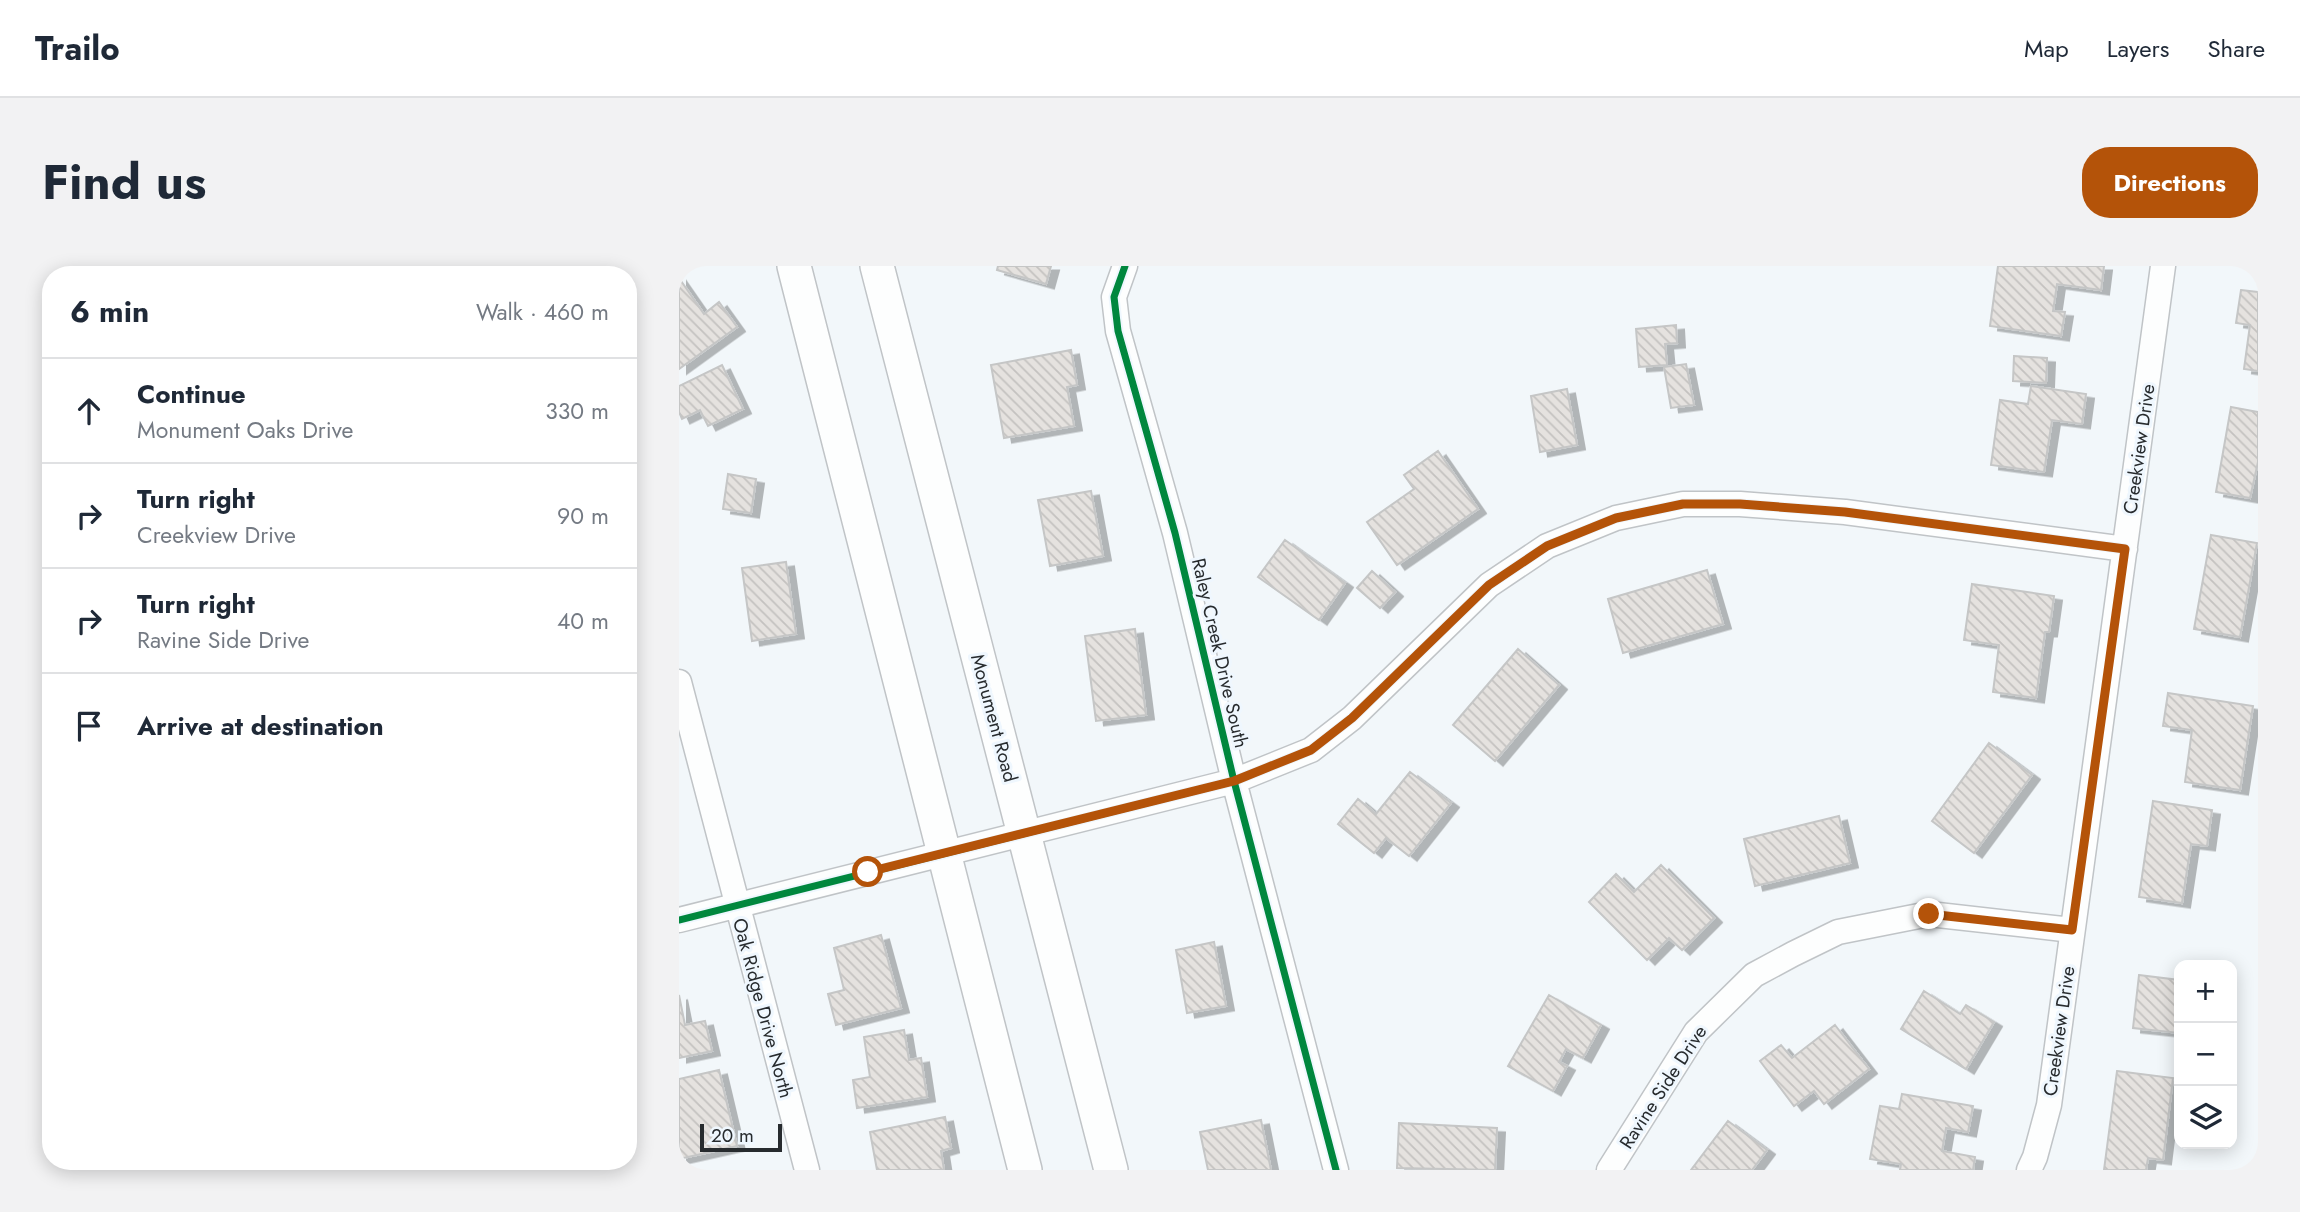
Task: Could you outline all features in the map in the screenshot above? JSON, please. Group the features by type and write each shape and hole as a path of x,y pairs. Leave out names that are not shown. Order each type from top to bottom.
{"main road":[{"path":"794,266 1025,1170"},
{"name":"Monument Road","path":"877,266 1111,1170"}],"street":[{"name":"Raley Creek Drive South","path":"1125,266 1114,297 1118,331 1175,533 1234,781 1336,1170"},
{"name":"Creekview Drive","path":"2029,1170 2049,1105 2163,266"},
{"path":"679,920 1234,781 1311,750 1352,718 1489,585 1547,546 1616,518 1683,504 1740,504 1845,512 2125,549"},
{"name":"Oak Ridge Drive North","path":"679,682 807,1170"},
{"name":"Ravine Side Drive","path":"1609,1170 1696,1031 1754,975 1793,954 1838,932 1929,914 2072,930"}],"building":[{"path":"998,266 1051,266 1046,284 997,270"},
{"path":"1998,266 2104,266 2101,290 2057,284 2053,311 2065,312 2061,336 1990,326"},
{"path":"679,278 704,314 719,302 737,327 679,369"},
{"path":"2241,290 2258,292 2258,371 2244,369 2250,325 2236,323"},
{"path":"1676,325 1677,343 1665,344 1667,365 1639,367 1636,329"},
{"path":"1071,350 1077,385 1067,387 1074,426 1004,438 991,365"},
{"path":"2014,356 2047,358 2046,383 2013,381"},
{"path":"1686,364 1694,405 1671,408 1664,367"},
{"path":"722,365 743,409 708,426 700,410 682,419 679,412 679,386"},
{"path":"2031,386 2086,394 2082,424 2052,420 2044,472 1991,465 2000,400 2028,404"},
{"path":"1567,389 1577,445 1540,452 1531,396"},
{"path":"2231,407 2258,412 2258,462 2250,498 2216,492"},
{"path":"1438,451 1478,509 1397,565 1367,522 1414,489 1404,475"},
{"path":"728,474 756,479 751,513 723,509"},
{"path":"1091,491 1103,556 1050,566 1038,500"},
{"path":"2211,535 2257,543 2240,637 2194,629"},
{"path":"1285,540 1345,583 1319,620 1258,577"},
{"path":"786,562 796,634 752,641 742,568"},
{"path":"1707,570 1723,624 1623,653 1608,599"},
{"path":"1372,571 1395,592 1380,608 1357,588"},
{"path":"1972,584 2054,596 2049,632 2045,632 2036,698 1993,692 1999,645 1964,640"},
{"path":"1135,629 1146,715 1096,721 1085,636"},
{"path":"1518,649 1559,685 1495,761 1453,725"},
{"path":"2168,693 2253,706 2240,790 2185,782 2192,730 2163,726"},
{"path":"1989,743 2032,775 1974,853 1932,821"},
{"path":"1410,772 1451,803 1409,856 1386,838 1374,853 1338,824 1358,799 1376,814"},
{"path":"2153,801 2212,810 2207,846 2191,844 2182,903 2139,897"},
{"path":"1839,816 1850,863 1755,886 1744,839"},
{"path":"1661,865 1714,918 1682,950 1669,938 1647,960 1589,902 1616,874 1634,892"},
{"path":"881,935 901,1008 836,1025 828,994 844,990 834,948"},
{"path":"1214,942 1226,1006 1187,1013 1176,950"},
{"path":"2139,975 2174,979 2174,1032 2133,1028"},
{"path":"1924,991 1960,1014 1966,1005 1994,1022 1966,1069 1901,1029"},
{"path":"679,995 685,1025 705,1021 712,1051 679,1058"},
{"path":"1549,995 1601,1025 1583,1058 1566,1049 1559,1062 1567,1066 1553,1091 1508,1066"},
{"path":"1835,1025 1869,1069 1824,1104 1814,1091 1794,1106 1760,1061 1781,1045 1792,1058"},
{"path":"904,1030 909,1060 921,1058 927,1097 857,1108 853,1080 870,1077 864,1037"},
{"path":"719,1070 737,1146 679,1159 679,1079"},
{"path":"2117,1071 2173,1078 2163,1160 2148,1158 2146,1170 2104,1170"},
{"path":"1902,1094 1973,1106 1968,1132 1946,1128 1942,1151 1975,1157 1973,1170 1900,1170 1901,1164 1870,1159 1880,1106 1899,1109"},
{"path":"945,1117 951,1148 941,1151 944,1170 877,1170 870,1132"},
{"path":"1261,1120 1271,1170 1208,1170 1200,1132"},
{"path":"1728,1121 1767,1150 1752,1170 1691,1170"},
{"path":"1399,1123 1497,1128 1495,1170 1397,1168"}],"cycle path":[{"path":"1125,266 1114,297 1118,331 1175,533 1234,781 1336,1170"},
{"path":"679,920 1234,781 1311,750 1352,718 1489,585 1547,546 1616,518 1683,504 1740,504 1845,512 2125,549"}],"route":[{"path":"868,872 1234,781 1311,750 1352,718 1489,585 1547,546 1616,518 1683,504 1740,504 1845,512 2125,549 2072,930 1929,914"}]}
